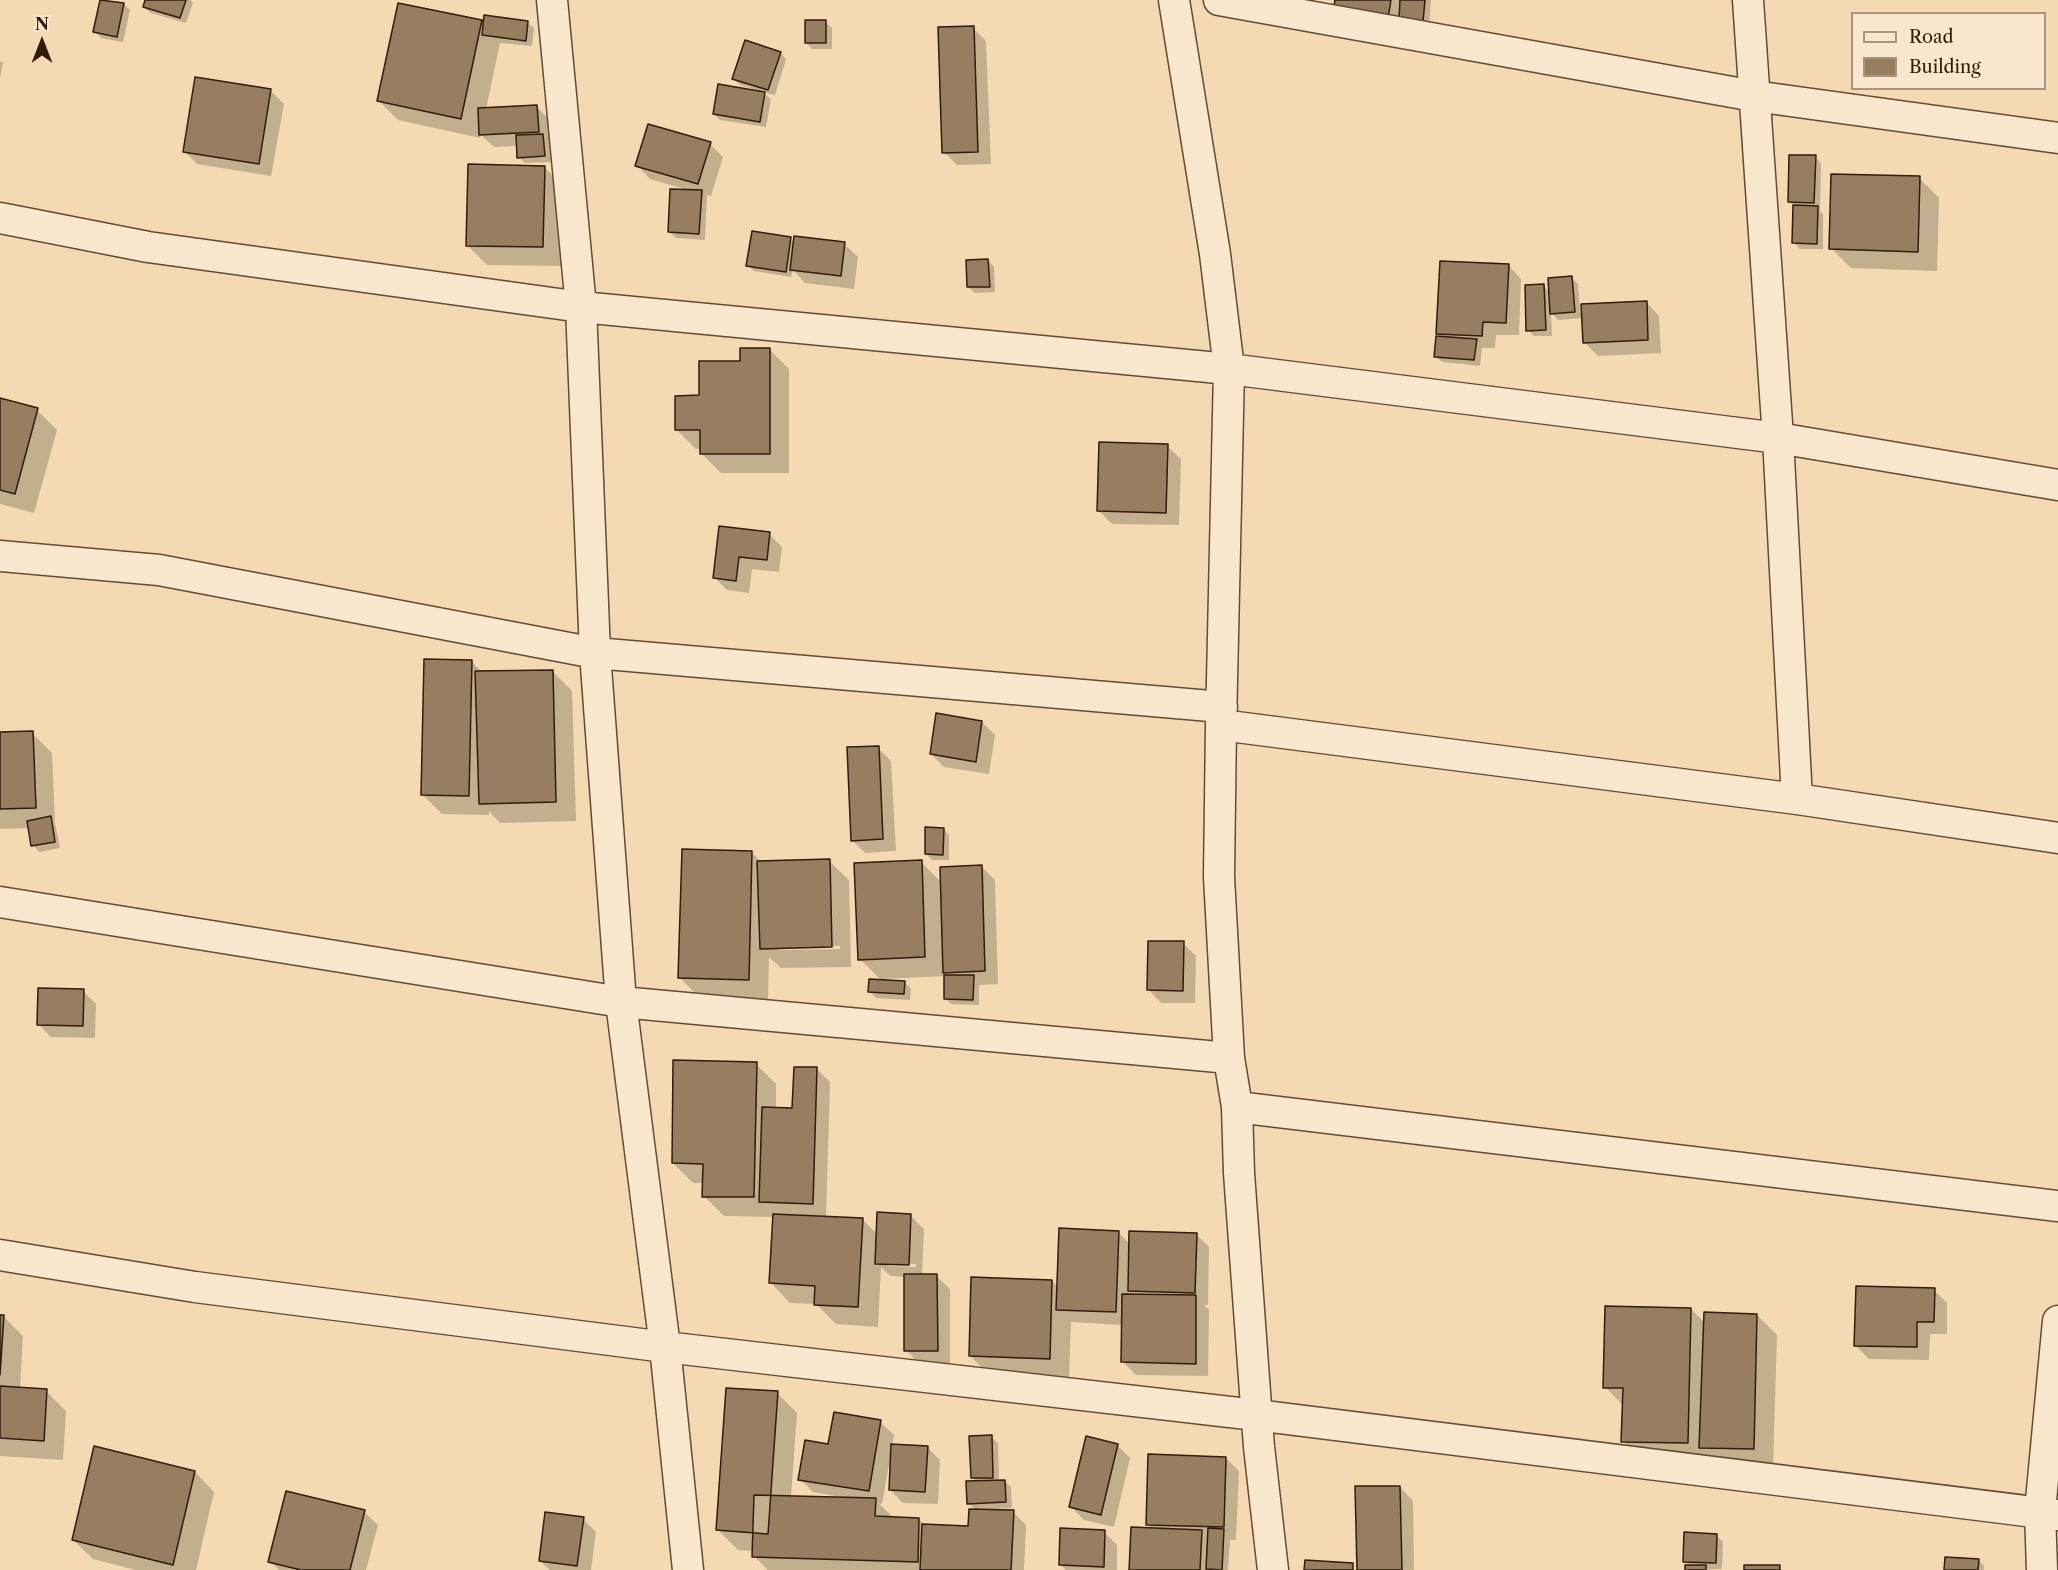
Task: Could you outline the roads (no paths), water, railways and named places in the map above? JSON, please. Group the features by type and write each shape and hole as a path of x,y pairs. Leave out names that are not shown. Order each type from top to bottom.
{"street":[{"path":"552,0 581,306 595,654 621,1002 665,1347 688,1570"},
{"path":"1174,0 1215,254 1229,369 1221,716 1220,877 1229,1058 1237,1107 1239,1173 1256,1415 1273,1570"},
{"path":"1219,0 1754,96 2058,138"},
{"path":"1748,0 1778,438 1797,799"},
{"path":"0,218 148,247 581,306 1229,369 1778,438 2058,485"},
{"path":"0,556 159,570 595,654 1221,716 2058,838"},
{"path":"0,902 621,1002 1229,1058"},
{"path":"1237,1107 2058,1206"},
{"path":"0,1255 195,1287 665,1347 1256,1415 2049,1513"},
{"path":"2042,1570 2049,1513 2058,1321"}]}
